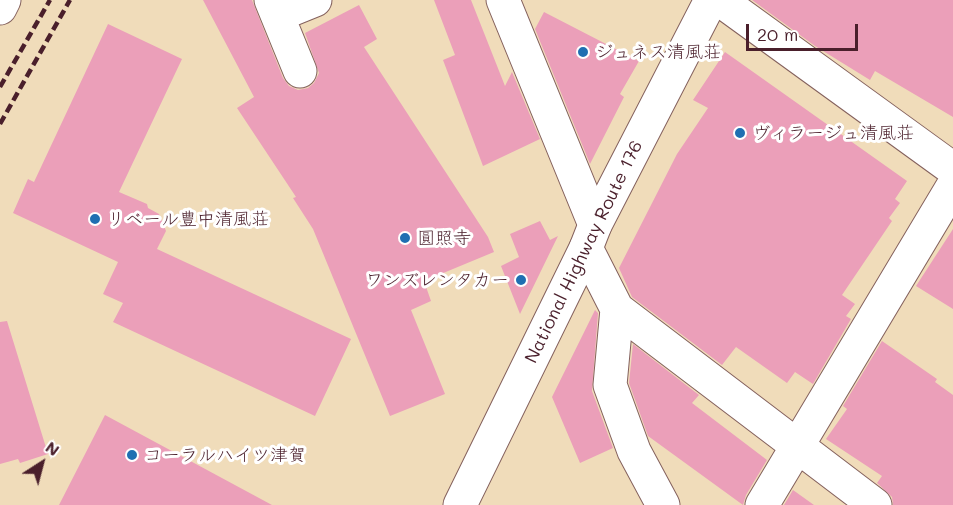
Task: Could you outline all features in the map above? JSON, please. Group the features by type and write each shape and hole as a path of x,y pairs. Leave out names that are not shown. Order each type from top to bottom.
{"main road":[{"path":"0,8 4,0"},
{"path":"300,70 275,8 315,0"},
{"path":"503,0 617,309 610,385 634,451 663,505"},
{"name":"National Highway Route 176","path":"460,505 590,236 711,0"},
{"path":"720,0 953,169"},
{"path":"762,505 953,186"},
{"path":"617,309 875,505"}],"building":[{"path":"203,0 252,0 283,78 289,86 298,90 308,88 314,83 319,73 305,33 359,5 377,39 364,47 488,237 494,252 424,281 431,301 411,310 445,394 390,416 313,229 293,198 296,197 237,108 254,97"},
{"path":"434,0 471,0 505,86 512,72 540,139 483,166 443,60 455,55"},
{"path":"752,0 953,0 953,117 875,71 870,80 815,46"},
{"path":"544,12 639,61 620,94 624,97 590,164 535,29"},
{"name":"リベール豊中清風荘","path":"108,24 182,59 119,192 147,204 148,208 159,214 166,231 157,249 351,339 315,416 113,322 123,303 103,294 118,262 13,213 28,179 34,182"},
{"path":"725,52 907,181 895,199 900,203 889,218 892,221 842,295 855,304 846,316 851,319 813,384 795,372 787,383 736,347 722,365 632,297 619,268 677,154 708,108 693,100"},
{"name":"ワンズレンタカー","path":"540,221 550,240 558,236 520,314 501,266 519,257 510,234"},
{"path":"953,229 953,309 916,286"},
{"path":"595,310 598,313 592,391 613,448 580,463 552,397"},
{"path":"7,321 48,454 20,463 18,459 0,464 0,322"},
{"path":"882,341 937,379 935,382 953,395 953,505 893,505 892,497 877,483 882,476 826,439 847,409 843,406"},
{"path":"633,344 699,395 692,403 767,460 746,495 743,505 648,436 629,383"},
{"name":"コーラルハイツ津賀","path":"105,415 272,505 59,505"},
{"path":"793,490 814,505 784,505"}],"railway":[{"path":"0,87 50,0"},
{"path":"0,124 70,0"}],"place":[{"name":"ジュネス清風荘","path":"583,52"},
{"name":"ヴィラージュ清風荘","path":"740,133"},
{"name":"リベール豊中清風荘","path":"95,219"},
{"name":"圓照寺","path":"405,238"},
{"name":"ワンズレンタカー","path":"521,280"},
{"name":"コーラルハイツ津賀","path":"132,455"}]}
